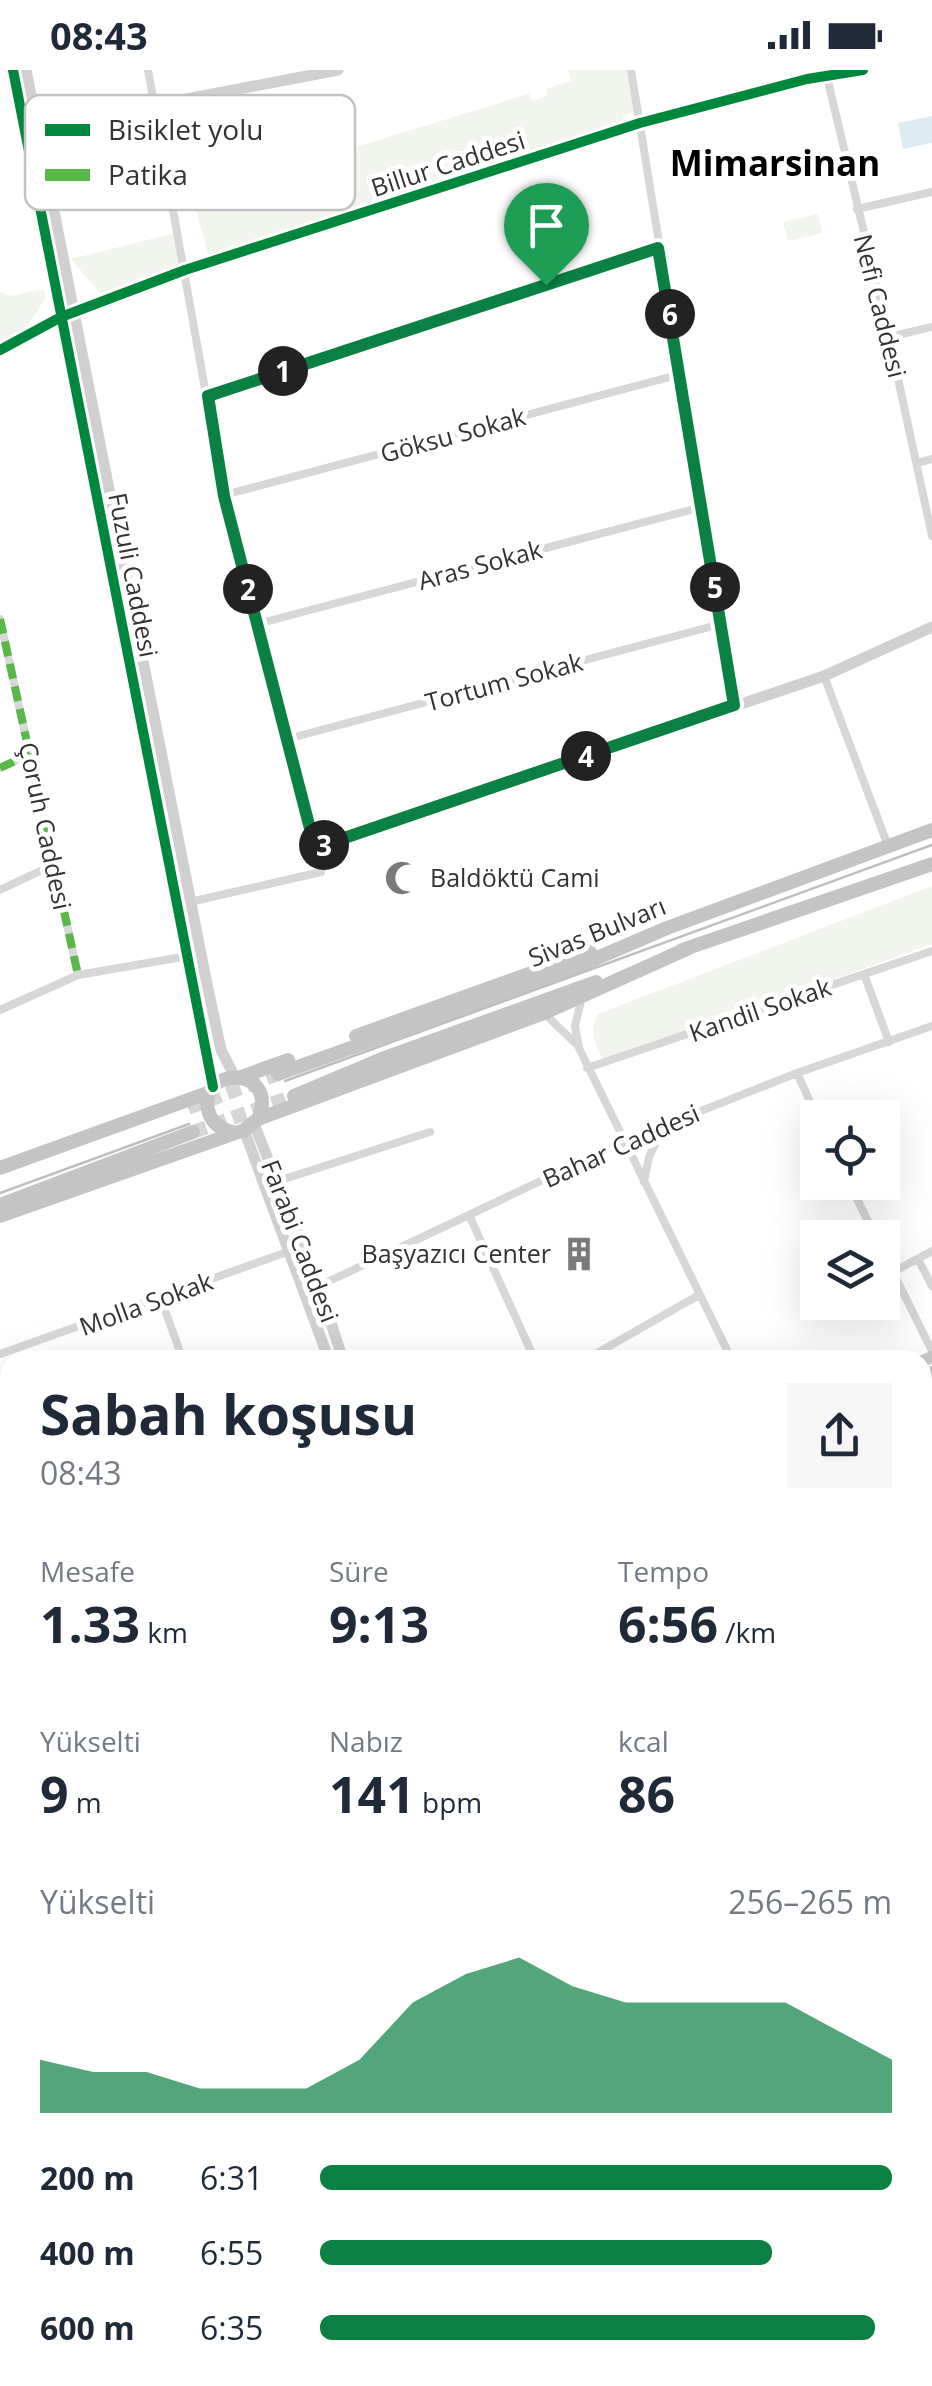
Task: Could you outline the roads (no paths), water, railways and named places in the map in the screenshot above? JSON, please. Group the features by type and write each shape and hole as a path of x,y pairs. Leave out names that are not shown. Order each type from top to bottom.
{"highway":[{"name":"Sivas Bulvarı","path":"278,1074 569,970 667,928 932,830"},
{"name":"Sivas Bulvarı","path":"288,1098 691,947 932,864"},
{"path":"0,1168 212,1090 223,1080 667,928"},
{"path":"0,1216 544,1012 691,947"},
{"path":"238,1077 259,1091 262,1102 247,1126"},
{"path":"212,1090 207,1103 216,1125 247,1126"},
{"path":"0,1177 188,1108"},
{"path":"0,1205 193,1132"}],"street":[{"name":"Fuzuli Caddesi","path":"14,70 25,121"},
{"name":"Fuzuli Caddesi","path":"26,70 30,95"},
{"path":"148,70 153,95"},
{"path":"191,95 266,76 338,70"},
{"path":"631,70 734,705"},
{"name":"Billur Caddesi","path":"0,350 67,314 186,270 806,74 826,77 863,70"},
{"name":"Nefi Caddesi","path":"826,77 932,536"},
{"path":"857,210 932,192"},
{"name":"Fuzuli Caddesi","path":"44,210 220,1050 238,1077"},
{"name":"Fuzuli Caddesi","path":"50,210 212,1090"},
{"path":"175,210 224,496 321,872 190,902"},
{"path":"208,396 658,248"},
{"path":"889,337 932,327"},
{"name":"Göksu Sokak","path":"224,496 681,374"},
{"path":"917,463 932,459"},
{"name":"Aras Sokak","path":"258,624 702,506"},
{"name":"Çoruh Caddesi","path":"0,619 78,975"},
{"name":"Tortum Sokak","path":"287,739 721,624"},
{"path":"315,848 824,676 932,626"},
{"path":"824,676 888,846"},
{"path":"0,768 30,754"},
{"path":"0,890 53,864"},
{"name":"Kandil Sokak","path":"588,1068 932,951"},
{"path":"0,1010 78,975 188,956"},
{"path":"864,974 889,1042"},
{"path":"582,997 575,1026 579,1048 727,1350"},
{"path":"544,1012 579,1048"},
{"name":"Bahar Caddesi","path":"319,1286 625,1141 796,1073 932,1026"},
{"path":"796,1073 809,1100"},
{"path":"644,1182 649,1157 664,1125"},
{"name":"Farabi Caddesi","path":"247,1126 278,1181 341,1350"},
{"name":"Farabi Caddesi","path":"247,1126 325,1350"},
{"path":"278,1181 430,1132"},
{"path":"469,1215 530,1350"},
{"name":"Molla Sokak","path":"12,1350 290,1251"},
{"path":"900,1268 932,1251"},
{"path":"918,1258 932,1286"},
{"path":"900,1287 930,1350"},
{"path":"603,1350 699,1295"},
{"path":"161,1299 179,1350"}],"tunnel":[{"path":"188,1108 278,1074"},
{"path":"193,1132 288,1098"}],"tram line":[{"path":"285,1081 932,845"},
{"path":"0,1193 189,1124"}],"place":[{"name":"Baldöktü Cami","path":"402,878"},
{"name":"Başyazıcı Center","path":"579,1254"}],"district":[{"name":"Mimarsinan","path":"775,164"}]}
